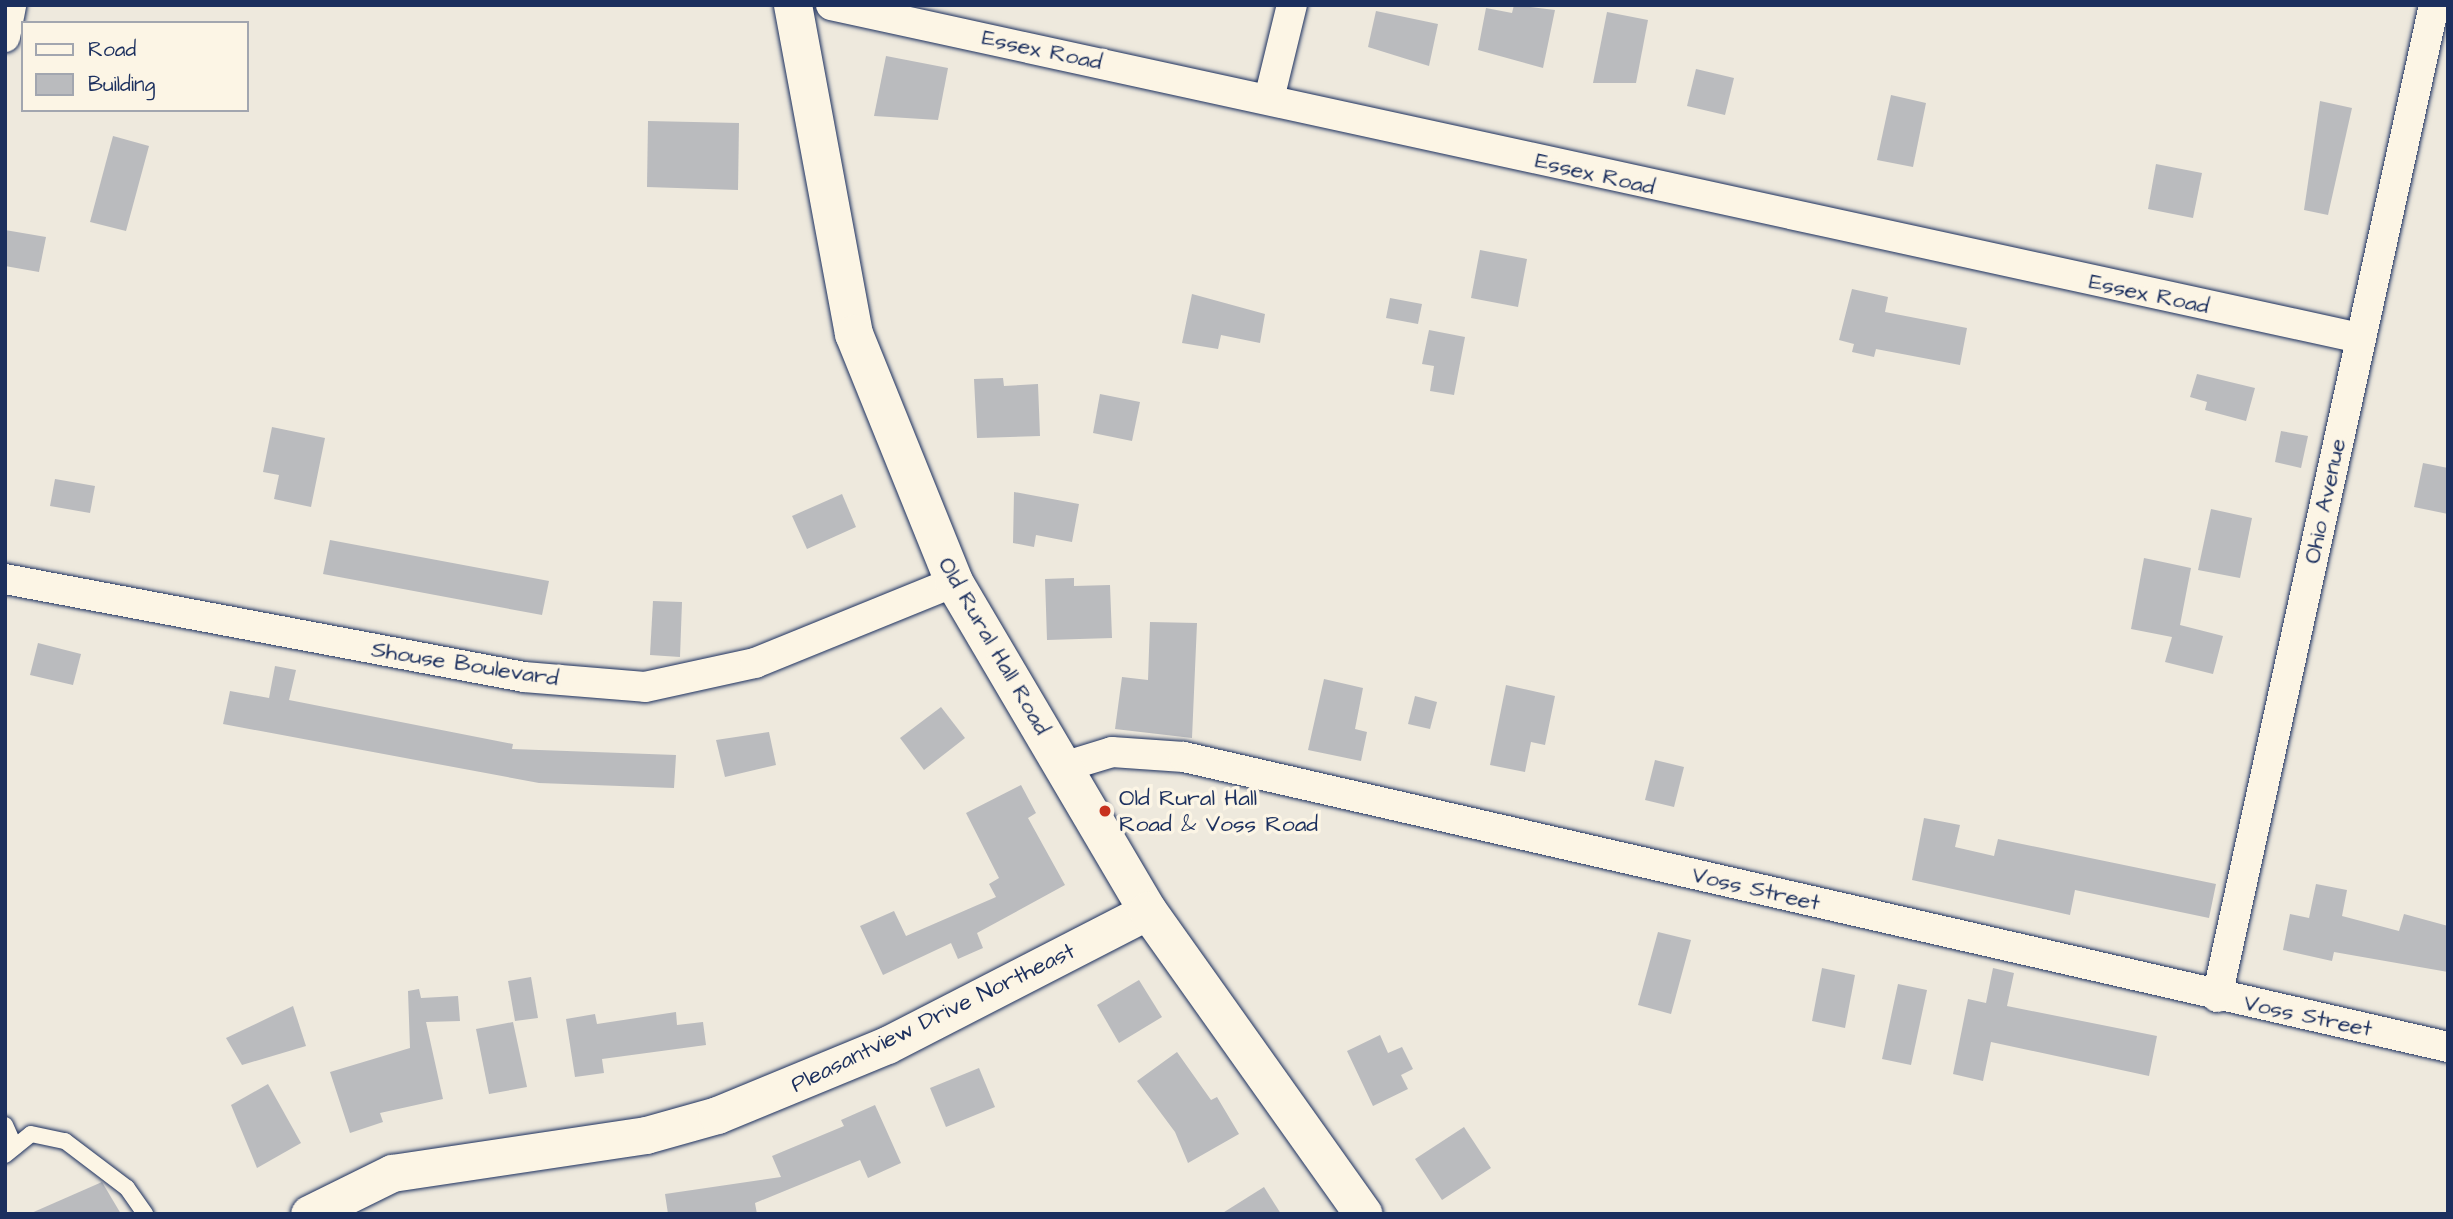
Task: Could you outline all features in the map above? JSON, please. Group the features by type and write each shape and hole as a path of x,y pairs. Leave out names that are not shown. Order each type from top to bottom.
{"main road":[{"name":"Old Rural Hall Road","path":"793,5 854,334 954,582 1148,911 1363,1214"}],"street":[{"path":"5,37 11,5"},
{"name":"Essex Road","path":"831,5 1269,99 1838,229 2360,338"},
{"path":"1269,99 1292,5"},
{"name":"Ohio Avenue","path":"2217,997 2434,5"},
{"name":"Shouse Boulevard","path":"5,579 524,677 645,687 755,663 954,582"},
{"name":"Voss Street","path":"1063,767 1112,752 1184,757 2217,997 2448,1047"},
{"name":"Pleasantview Drive Northeast","path":"309,1214 392,1173 646,1135 717,1115 887,1045 1148,911"}],"lane":[{"path":"5,1125 10,1151 31,1134 65,1141 127,1188 145,1214"}],"building":[{"path":"1514,5 1555,10 1543,68 1478,50 1486,8 1512,13"},
{"path":"1376,11 1438,24 1429,66 1368,47"},
{"path":"1607,12 1648,20 1636,83 1593,83"},
{"path":"886,56 948,68 938,120 874,116"},
{"path":"1696,69 1734,78 1725,115 1687,106"},
{"path":"1891,95 1926,103 1913,167 1877,160"},
{"path":"2320,101 2352,108 2328,215 2304,210"},
{"path":"648,121 739,123 738,190 647,187"},
{"path":"113,136 149,146 126,231 90,222"},
{"path":"2156,164 2202,173 2193,218 2148,209"},
{"path":"5,230 46,237 39,272 5,266"},
{"path":"1480,250 1527,259 1518,307 1471,298"},
{"path":"1852,289 1888,297 1885,312 1967,328 1960,365 1876,349 1874,357 1852,352 1854,344 1839,340"},
{"path":"1192,294 1265,314 1260,343 1221,335 1218,349 1182,343"},
{"path":"1390,298 1422,304 1418,324 1386,318"},
{"path":"1429,330 1465,337 1454,395 1430,391 1434,366 1422,364"},
{"path":"2197,374 2255,388 2246,421 2205,410 2207,402 2190,397"},
{"path":"1003,378 1004,386 1038,384 1040,436 977,438 974,379"},
{"path":"1100,394 1140,402 1132,441 1093,433"},
{"path":"272,427 325,438 311,507 274,499 279,475 263,472"},
{"path":"2281,431 2308,436 2301,468 2275,462"},
{"path":"2423,463 2448,468 2448,514 2414,507"},
{"path":"55,479 95,486 90,513 50,506"},
{"path":"1014,492 1079,504 1072,542 1036,535 1034,547 1013,543"},
{"path":"842,494 856,527 807,549 792,516"},
{"path":"2211,509 2252,518 2240,578 2198,570"},
{"path":"330,540 549,581 542,615 323,574"},
{"path":"2144,558 2191,568 2180,625 2223,636 2213,674 2165,662 2172,637 2131,629"},
{"path":"1074,578 1074,586 1110,585 1112,638 1047,640 1045,579"},
{"path":"653,601 682,602 680,657 650,655"},
{"path":"1150,622 1197,623 1192,738 1115,729 1122,677 1148,680"},
{"path":"38,643 81,654 73,685 30,675"},
{"path":"275,666 296,670 289,700 513,744 512,749 676,755 674,788 539,783 223,724 230,691 269,698"},
{"path":"1324,679 1363,688 1355,729 1367,732 1361,761 1308,750"},
{"path":"1506,685 1555,696 1545,745 1531,742 1525,772 1490,765"},
{"path":"1415,696 1437,702 1430,729 1408,724"},
{"path":"941,707 965,738 924,770 900,738"},
{"path":"769,732 776,765 725,777 716,740"},
{"path":"1655,760 1684,767 1674,807 1645,800"},
{"path":"1021,785 1036,813 1028,818 1065,885 977,933 983,948 958,959 951,943 883,975 860,926 894,911 906,936 996,897 989,884 999,878 966,813"},
{"path":"1924,818 1960,825 1955,847 1994,856 1998,839 2216,884 2209,918 2075,890 2070,915 1912,880"},
{"path":"2316,884 2347,890 2342,916 2399,931 2404,914 2448,926 2448,972 2334,952 2332,961 2283,950 2290,914 2309,918"},
{"path":"1658,932 1691,940 1671,1014 1638,1005"},
{"path":"1822,968 1855,975 1845,1028 1812,1021"},
{"path":"1993,968 2014,973 2007,1006 2157,1036 2149,1076 1991,1042 1983,1081 1953,1074 1968,999 1986,1003"},
{"path":"531,977 538,1018 515,1021 508,981"},
{"path":"1139,980 1162,1017 1119,1043 1097,1005"},
{"path":"1898,984 1927,990 1911,1065 1882,1059"},
{"path":"419,989 421,998 458,996 460,1021 426,1022 443,1099 380,1113 383,1122 350,1133 330,1072 410,1048 408,991"},
{"path":"293,1006 306,1046 242,1065 226,1038"},
{"path":"676,1012 677,1025 703,1022 706,1045 602,1059 604,1073 575,1077 566,1019 595,1014 597,1024"},
{"path":"513,1022 527,1087 489,1094 476,1029"},
{"path":"1380,1035 1388,1053 1402,1047 1413,1069 1401,1075 1408,1089 1373,1106 1347,1051"},
{"path":"1177,1052 1211,1100 1217,1097 1239,1134 1188,1163 1175,1132 1137,1081"},
{"path":"979,1068 995,1107 946,1127 930,1088"},
{"path":"268,1084 301,1143 257,1168 231,1105"},
{"path":"875,1105 901,1163 868,1178 860,1160 755,1203 757,1214 668,1214 665,1194 781,1177 772,1156 844,1126 841,1120"},
{"path":"1464,1127 1491,1168 1442,1200 1415,1159"},
{"path":"102,1182 121,1214 29,1214"},
{"path":"1264,1187 1281,1214 1221,1214"}],"place":[{"name":"Old Rural Hall Road & Voss Road","path":"1105,811"}]}
